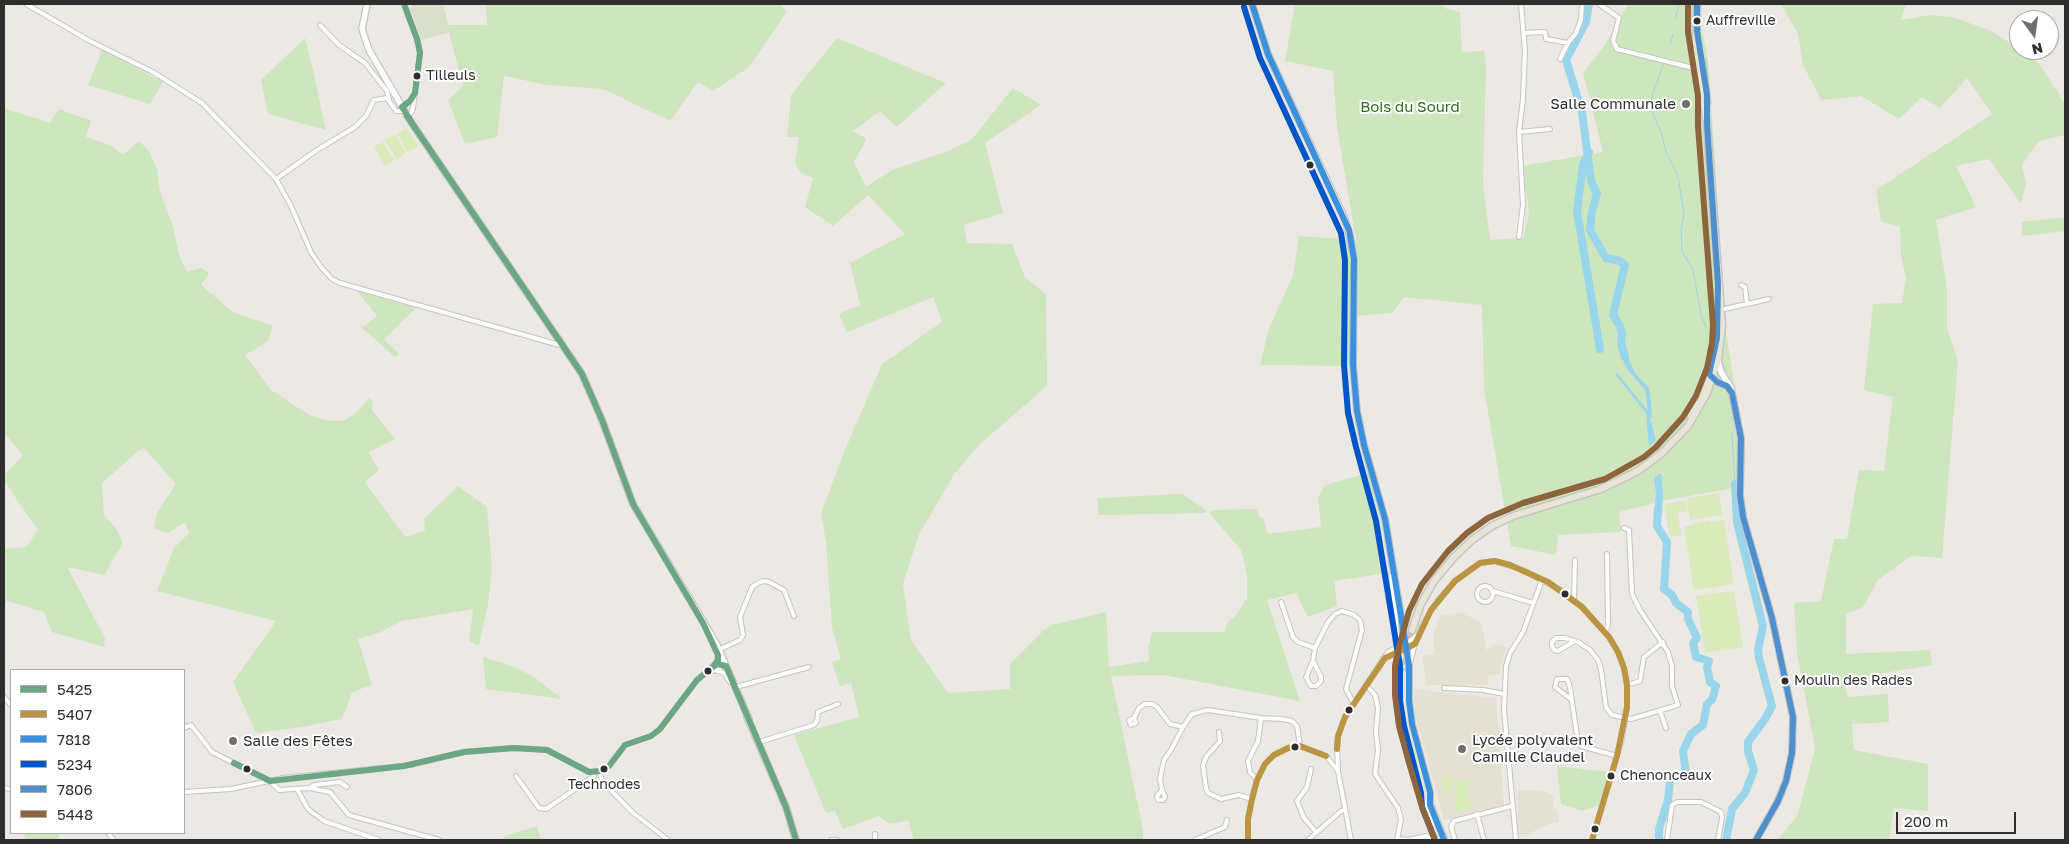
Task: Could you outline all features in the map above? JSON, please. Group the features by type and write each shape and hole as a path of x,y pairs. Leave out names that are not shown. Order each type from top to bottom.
{"main road":[{"path":"1675,439 1712,376 1718,362 1720,328 1707,125 1707,95 1701,70 1697,30 1697,4"},
{"path":"1412,630 1423,600 1434,581 1454,557 1479,535 1499,522 1525,511 1593,492 1622,480 1648,464 1675,439 1693,418 1709,388 1720,328"},
{"path":"1404,674 1405,701 1410,734 1439,840"},
{"path":"1430,805 1444,840"}],"street":[{"path":"26,4 90,41 153,72 202,103 276,179 291,206 311,252 321,268 332,279 340,283 564,346"},
{"path":"367,4 362,25 365,41 404,111 564,346 588,386 633,504 703,623 736,688 786,807 796,840"},
{"path":"320,25 340,45 365,63 387,91 396,111 412,110 419,48 404,4"},
{"path":"1252,4 1268,54 1314,162 1351,241 1354,259 1353,365 1355,399 1362,439 1383,510 1409,665 1409,700 1412,724 1430,792 1430,805"},
{"path":"1519,237 1523,205 1519,132 1523,99 1524,33 1520,4"},
{"path":"1560,59 1568,43 1576,33 1581,19 1582,4"},
{"path":"1599,4 1606,6 1619,18 1613,41 1617,49 1701,70"},
{"path":"1524,33 1545,32 1546,39 1568,43"},
{"path":"404,111 415,93"},
{"path":"276,179 316,150 355,128 366,116 374,100 381,97 389,99"},
{"path":"1519,132 1550,129"},
{"path":"1741,285 1745,287 1747,304"},
{"path":"1720,310 1769,299"},
{"path":"1718,362 1731,386 1741,438 1740,495 1743,517 1772,618 1793,717 1792,753 1786,781 1778,801 1756,840"},
{"path":"1712,376 1724,376"},
{"path":"1712,376 1727,386 1732,393"},
{"path":"1709,388 1721,383"},
{"path":"1575,641 1558,651 1554,650 1552,646 1552,642 1556,638 1575,641 1590,650 1598,660 1608,712 1612,715 1632,719 1678,705 1672,686 1672,666 1663,642 1640,610 1632,594 1629,530 1624,528"},
{"path":"1605,632 1608,626 1607,554"},
{"path":"1392,559 1398,694 1403,727 1415,771 1439,840"},
{"path":"1574,601 1575,560"},
{"path":"1409,665 1418,634 1431,610 1455,581 1480,563 1489,561 1504,563 1523,570 1561,590 1574,601 1605,632 1621,658 1627,686 1625,717 1617,756 1592,840"},
{"path":"1516,840 1504,694 1507,659 1523,632 1542,580"},
{"path":"714,668 718,652 740,640 743,635 740,617 752,588 758,584 769,582 784,590 794,616"},
{"path":"1493,591 1490,601 1482,601 1478,597 1478,590 1482,586 1487,586 1493,591 1533,603"},
{"path":"1281,602 1293,636 1298,642 1315,648"},
{"path":"1312,661 1321,677 1321,681 1316,686 1311,686 1306,677 1315,648 1328,622 1335,614 1342,611 1348,612 1360,620 1362,630 1346,689 1354,704"},
{"path":"1404,635 1409,638 1418,634"},
{"path":"1406,646 1418,634"},
{"path":"1627,686 1640,681 1644,657 1663,642"},
{"path":"1351,840 1338,771 1338,736 1345,717 1388,652 1415,644"},
{"path":"516,776 539,808 546,809 593,777 597,772 609,766 625,745 651,736 660,730 694,683 705,673 724,664"},
{"path":"724,664 730,682 749,719"},
{"path":"736,688 809,667"},
{"path":"714,668 722,672 730,682"},
{"path":"1572,700 1555,687 1557,679 1567,679 1572,700 1578,742 1581,746 1617,756"},
{"path":"1366,685 1375,695 1378,708 1376,732 1378,750 1375,774 1398,808 1401,819 1399,839 1409,840 1426,836 1432,840"},
{"path":"1444,688 1484,690 1504,694"},
{"path":"758,742 814,725 817,721 818,712 838,704"},
{"path":"1134,718 1139,708 1145,704 1152,704 1157,707 1170,724 1183,727"},
{"path":"1162,790 1160,779 1164,760 1172,750 1183,727 1192,714 1208,710 1292,721 1297,726 1300,746"},
{"path":"1660,711 1666,728"},
{"path":"1257,780 1250,772 1248,761 1258,741 1261,718"},
{"path":"185,728 190,725 212,752 270,781 280,790 309,788 330,792 349,815 439,840"},
{"path":"1220,732 1220,741 1206,757 1203,765 1208,793 1221,799 1239,795 1252,798"},
{"path":"1248,840 1248,819 1257,780 1265,764 1274,755 1288,748 1300,746 1326,756 1338,771"},
{"path":"185,792 231,789 270,781 410,765 464,752 514,748 547,750 589,772 597,772"},
{"path":"1326,756 1337,749"},
{"path":"1311,769 1307,787 1298,801 1304,818 1316,832"},
{"path":"597,772 603,782 632,812 668,840"},
{"path":"309,788 314,785 340,782 347,787"},
{"path":"297,789 308,809 324,821 379,840"},
{"path":"1667,840 1672,805 1677,802 1701,802 1721,812 1722,818 1718,840"},
{"path":"1455,840 1451,827 1454,821 1512,806"},
{"path":"1308,840 1341,811 1345,810"},
{"path":"1477,814 1484,840"},
{"path":"1195,840 1225,827 1227,820"},
{"path":"875,834 875,840"},
{"path":"831,840 837,840"}],"shaded area":[{"path":"1462,613 1481,622 1487,651 1493,644 1508,647 1502,657 1500,674 1488,676 1488,685 1426,685 1422,656 1434,654 1433,636 1440,615"},
{"name":"Lycée polyvalent Camille Claudel","path":"1413,689 1496,698 1504,805 1444,820 1415,714"},
{"path":"1517,790 1543,791 1553,795 1554,808 1558,810 1559,822 1549,824 1524,836 1519,834"}],"green space":[{"path":"411,4 443,4 450,32 421,40 409,8 412,7"},
{"path":"486,4 780,4 787,12 748,68 713,91 698,82 670,121 603,89 547,85 504,76 497,137 465,144 448,100 463,86 447,25 487,25"},
{"name":"Bois du Sourd","path":"1295,4 1444,4 1444,8 1460,12 1462,52 1484,51 1486,67 1483,183 1490,240 1523,238 1529,211 1522,166 1603,152 1583,73 1605,45 1628,4 1694,4 1705,42 1709,70 1726,333 1745,448 1744,486 1662,501 1619,512 1621,532 1558,535 1556,555 1511,546 1484,388 1482,305 1404,297 1392,313 1351,316 1349,366 1260,365 1269,328 1293,276 1299,236 1356,240 1337,127 1333,71 1285,61"},
{"path":"1781,4 1906,4 1901,20 1930,15 1952,17 1989,30 2009,42 2009,60 2035,60 2065,104 2065,135 2039,141 2022,165 2026,183 2021,204 1989,159 1956,166 1976,207 1936,220 1947,289 1947,328 1958,361 1942,558 1911,556 1878,580 1863,607 1846,614 1846,654 1930,650 1932,665 1843,680 1848,697 1888,694 1889,722 1852,724 1854,750 1928,764 1928,811 1894,808 1889,840 1778,840 1798,814 1815,748 1797,653 1794,603 1821,601 1834,539 1847,539 1859,470 1884,471 1893,397 1864,390 1873,304 1902,303 1906,278 1901,256 1900,227 1881,221 1876,190 1992,114 1967,78 1940,108 1922,97 1899,119 1861,96 1821,100 1803,65 1798,34"},
{"path":"305,38 326,130 268,114 261,80"},
{"path":"837,38 946,83 897,127 880,111 853,131 867,139 854,162 866,187 892,170 951,150 972,139 1013,88 1041,105 985,143 1003,213 964,225 967,243 1012,244 1025,277 1046,294 1047,386 981,443 955,473 919,534 903,584 911,640 948,693 1010,689 1010,664 1043,631 1052,625 1106,612 1109,667 1149,661 1148,648 1152,632 1224,632 1228,622 1235,617 1247,598 1247,574 1241,550 1209,513 1212,510 1257,509 1259,517 1263,518 1268,534 1321,527 1318,498 1325,485 1368,473 1380,520 1386,573 1334,581 1337,606 1308,617 1296,593 1267,600 1300,701 1163,675 1111,676 1143,830 1143,840 914,840 908,820 890,824 878,816 843,829 835,811 826,813 794,735 859,717 851,683 840,686 832,662 841,659 832,628 826,542 821,513 845,450 882,364 942,322 933,297 847,332 839,314 860,305 850,263 905,234 868,195 833,226 805,207 813,178 801,173 795,163 799,137 787,137 791,95"},
{"path":"102,50 163,82 150,104 88,85"},
{"path":"4,108 50,123 59,109 91,121 86,137 110,145 123,155 139,141 149,151 157,169 160,192 173,226 179,255 187,272 201,268 209,273 201,285 233,312 273,326 268,341 245,355 271,390 309,415 330,421 343,421 355,414 369,398 373,402 372,410 395,439 368,452 379,470 365,482 405,537 425,530 424,519 458,486 487,507 492,569 488,605 479,646 469,641 473,609 401,621 381,632 358,639 372,685 352,692 342,719 256,733 233,682 276,621 157,591 174,548 189,533 185,522 168,533 154,529 157,513 176,484 143,447 102,483 104,515 115,527 122,540 122,545 104,575 67,567 105,638 104,647 52,632 44,612 4,600 4,549 26,547 38,530 4,481 4,475 23,455 4,433"},
{"path":"406,128 418,146 408,152 397,134"},
{"path":"395,134 406,153 397,159 385,140"},
{"path":"383,142 394,160 385,166 374,147"},
{"path":"2065,217 2065,231 2022,236 2022,222"},
{"path":"357,291 416,308 384,339 399,354 395,357 362,328 377,316"},
{"path":"1719,493 1723,515 1690,520 1687,498"},
{"path":"1182,494 1206,510 1206,513 1099,515 1097,498"},
{"path":"1686,501 1688,511 1678,513 1681,535 1670,537 1664,504"},
{"path":"1709,520 1710,522 1724,520 1734,583 1709,589 1708,587 1694,590 1684,527"},
{"path":"1734,591 1743,647 1705,653 1696,596"},
{"path":"483,657 511,666 533,676 562,699 486,689"},
{"path":"1557,766 1609,772 1600,806 1582,811 1561,804"},
{"path":"1451,776 1452,793 1442,794 1441,777"},
{"path":"1468,780 1470,810 1456,811 1454,781"},
{"path":"537,826 541,840 501,840 505,836"},
{"path":"25,834 59,834 59,840 24,840"}],"water":[{"path":"1625,346 1624,350 1635,373 1648,387 1650,392 1652,417 1650,418 1656,440 1649,446 1646,413 1615,374 1617,373 1648,411 1645,390 1627,369 1618,349"},
{"path":"1661,473 1663,492 1662,515 1659,518 1654,517 1656,494 1654,478"}],"waterway":[{"path":"1589,4 1586,22 1566,60 1582,112 1591,181 1597,194 1592,211 1590,230 1606,258 1620,261 1625,265 1613,315 1620,326 1622,334 1621,343 1625,357"},
{"path":"1676,18 1679,4"},
{"path":"1670,45 1673,34"},
{"path":"1664,62 1649,105 1662,135 1665,149 1678,176 1684,213 1681,230 1682,251 1693,270 1701,315 1706,327"},
{"path":"1589,152 1583,164 1577,211 1600,349"},
{"path":"1732,433 1735,484"},
{"path":"1726,840 1732,809 1745,793 1754,770 1748,751 1748,742 1772,706 1759,658 1758,650 1763,626 1737,522 1735,484"},
{"path":"1658,508 1657,526 1667,542 1664,589 1672,595 1676,603 1688,612 1688,619 1697,638 1693,643 1696,657 1709,661 1707,667 1710,682 1716,686 1712,700 1707,704 1703,725 1691,734 1683,751 1686,775 1670,780 1668,800 1659,829 1659,840"}],"tunnel":[{"path":"1404,674 1406,654 1412,630"}],"transit line":[{"name":"5425","path":"404,4 420,53 415,93 410,101 402,107 411,121"},
{"name":"7818","path":"1252,4 1268,54 1349,230 1354,259 1353,365 1357,411 1364,445 1385,519 1409,665 1409,701 1412,724 1430,792 1430,805 1444,840"},
{"name":"5448","path":"1435,840 1422,807 1409,763 1399,726 1395,695 1395,666 1400,643 1409,611 1422,584 1448,551 1467,533 1488,518 1523,503 1605,479 1644,457 1656,447 1683,417 1696,396 1707,368 1713,325 1698,126 1698,96 1688,32 1688,4"},
{"name":"7806","path":"1697,4 1697,31 1707,95 1707,125 1718,283 1717,338 1709,374 1717,382 1727,386 1732,393 1741,438 1740,495 1743,517 1772,618 1793,717 1792,753 1786,781 1778,801 1756,840"},
{"name":"5234","path":"1244,7 1260,58 1341,233 1345,260 1344,365 1348,413 1376,521 1400,666 1400,701 1404,726 1421,793 1422,807 1435,840"},
{"name":"5425","path":"270,781 404,766 464,752 514,748 547,750 589,772 601,771 609,766 625,745 651,736 660,729 697,680 713,667 718,660 718,655 703,623 633,504 602,420 582,374 407,116"},
{"name":"5407","path":"1337,749 1338,736 1345,717 1385,658 1415,644 1431,610 1455,581 1480,563 1495,561 1510,565 1548,582 1582,607 1609,637 1618,652 1624,668 1627,685 1627,707 1617,756 1592,840"},
{"name":"5425","path":"708,671 717,664 726,666 786,807 796,840"},
{"name":"5407","path":"1248,840 1248,819 1252,799 1257,780 1265,764 1274,755 1288,748 1300,746 1326,756"},
{"name":"5425","path":"234,763 270,781"}],"place":[{"name":"Auffreville","path":"1697,21"},
{"name":"Tilleuls","path":"417,76"},
{"name":"Salle Communale","path":"1686,104"},
{"name":"Moulin des Rades","path":"1785,681"},
{"name":"Salle des Fêtes","path":"233,741"},
{"name":"Lycée polyvalent Camille Claudel","path":"1462,749"},
{"name":"Technodes","path":"604,769"},
{"name":"Chenonceaux","path":"1611,776"}]}
